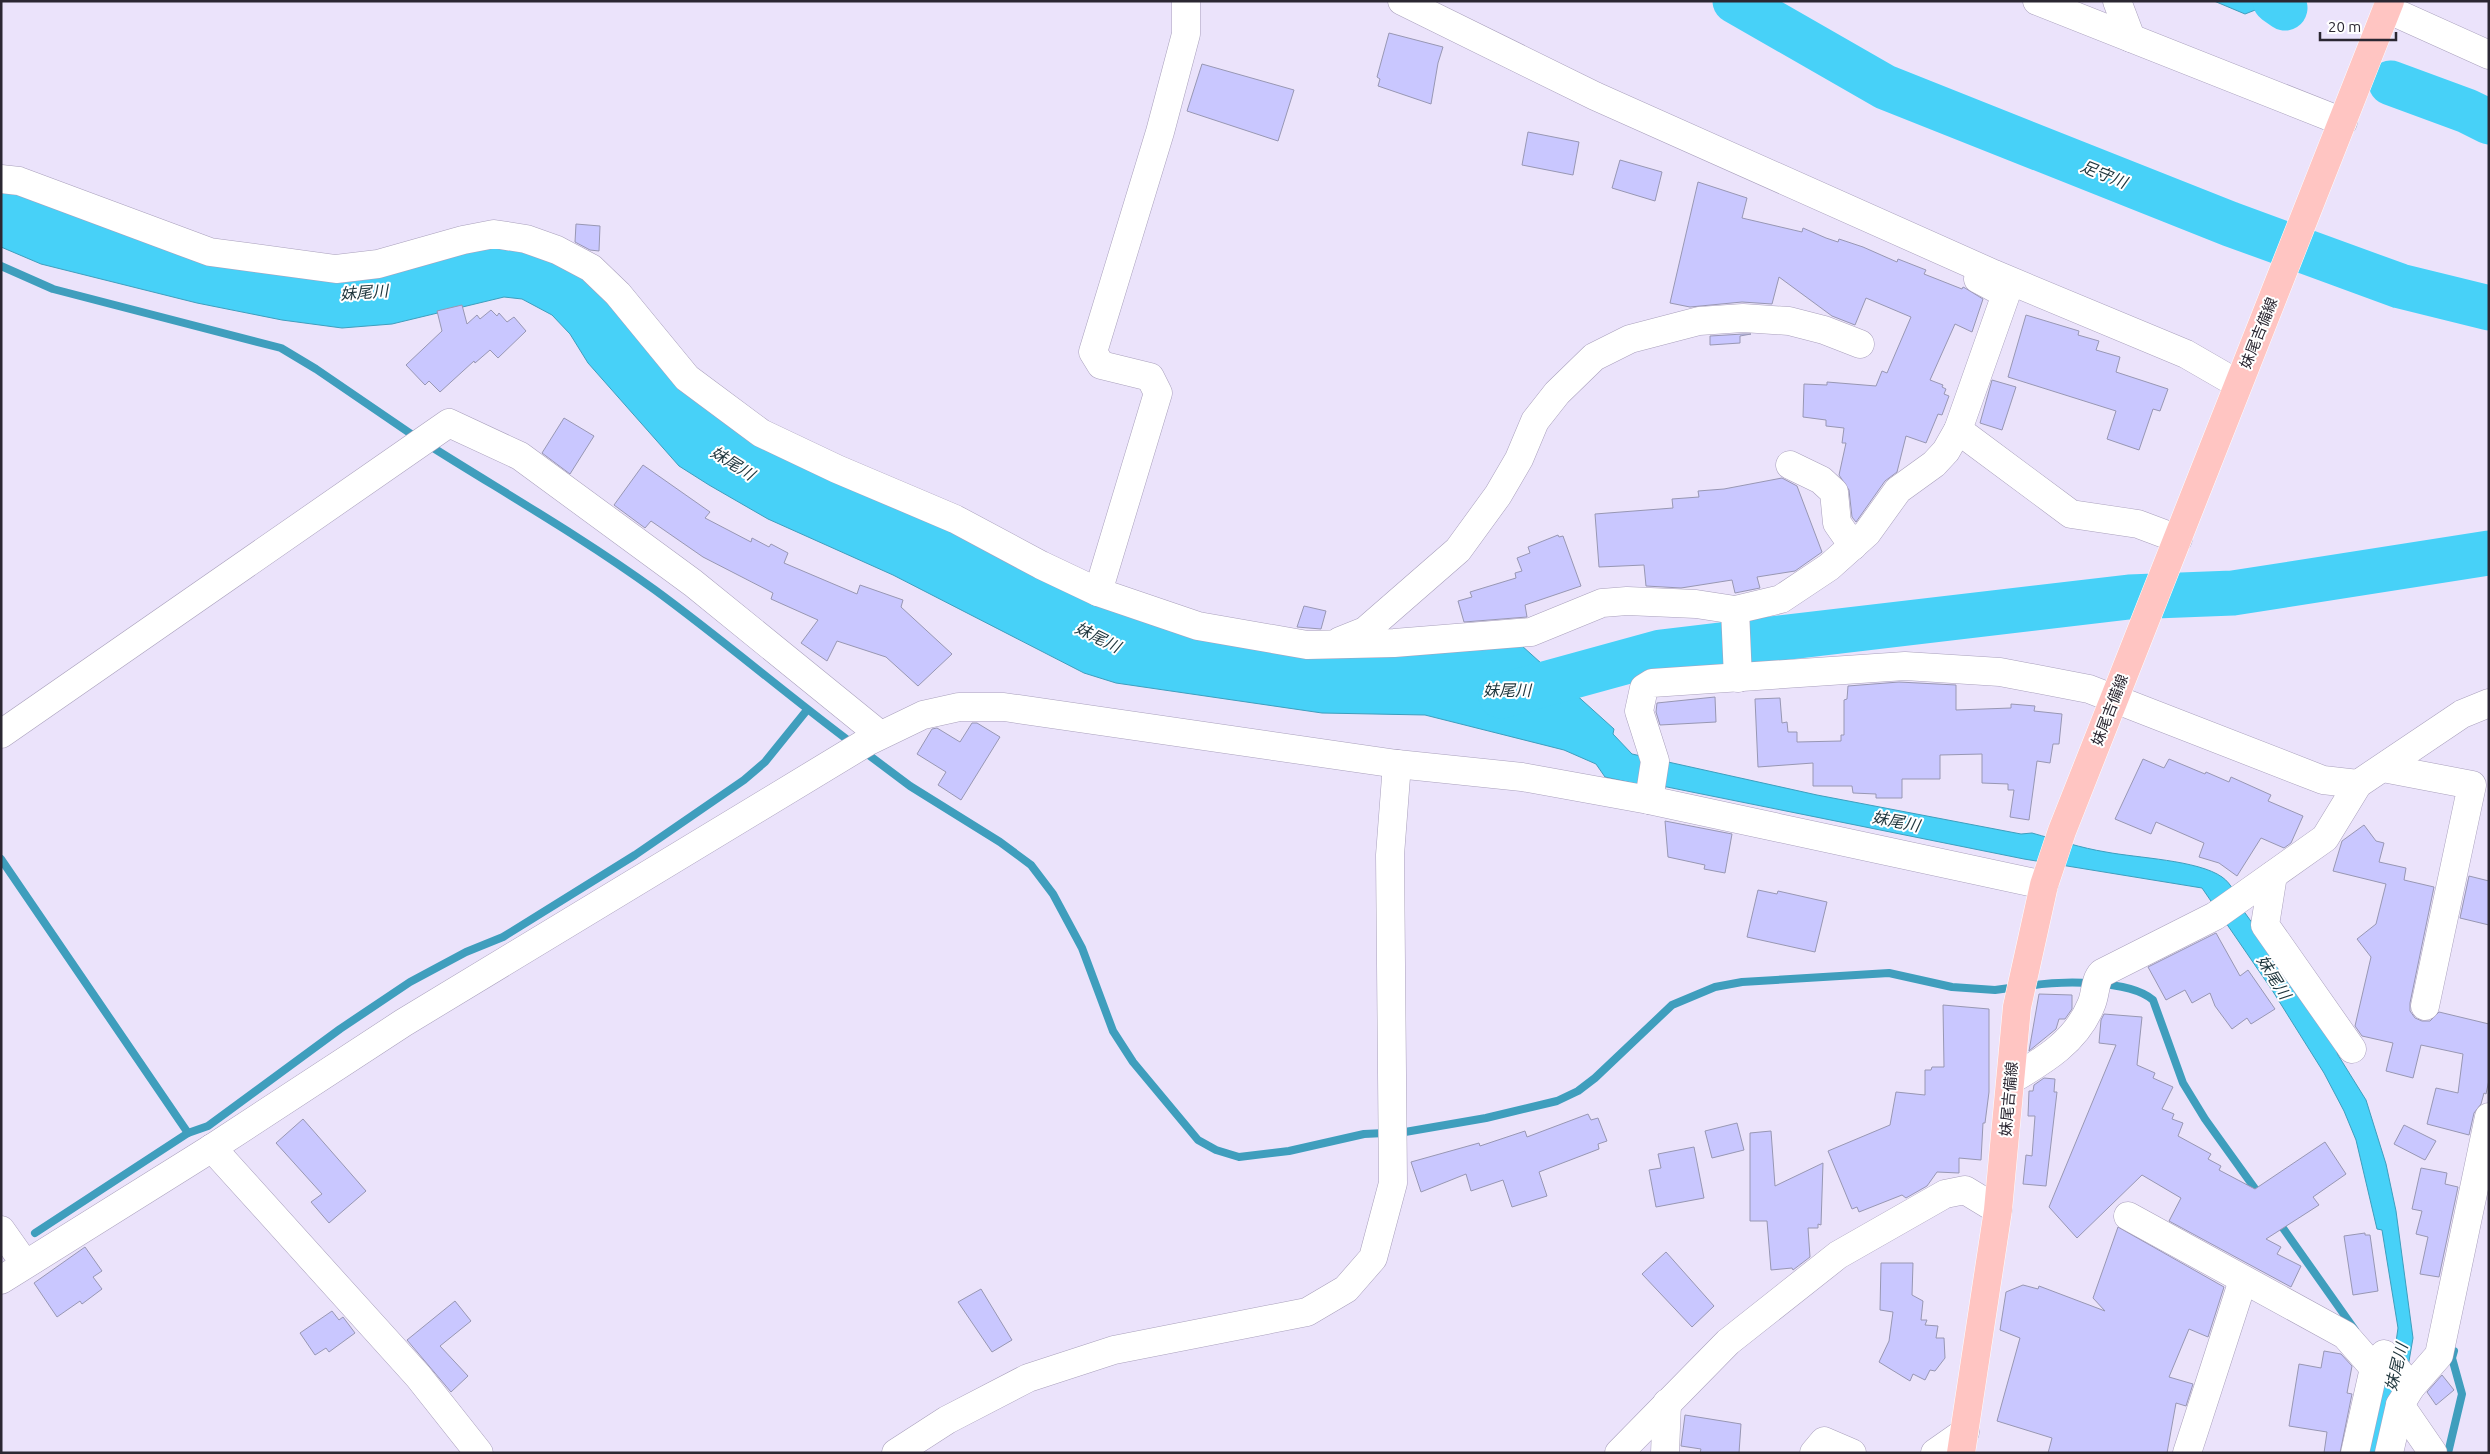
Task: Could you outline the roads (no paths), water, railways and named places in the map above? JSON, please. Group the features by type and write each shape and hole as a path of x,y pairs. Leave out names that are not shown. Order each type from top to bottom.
{"main road":[{"name":"妹尾吉備線","path":"1963,1443 1998,1210 2021,986 2047,877 2062,831 2141,629 2389,5"}],"street":[{"path":"1098,592 1158,393 1150,376 1101,365 1093,352 1165,114 1186,34 1186,1"},
{"path":"1402,1 1595,96 1930,246 2242,376"},
{"path":"2037,1 2131,38 2341,128"},
{"path":"2117,1 2131,38"},
{"path":"2389,5 2489,55"},
{"path":"1,179 18,181 210,252 336,269 378,264 463,240 494,234 526,239 557,250 591,268 618,294 687,378 761,433 837,469 955,519 1041,565 1098,592 1198,626 1306,645 1472,638 1531,632 1602,603 1627,601 1696,604 1735,615 1781,599 1829,567 1867,533 1898,490 1934,464 1946,451 1958,430 2006,294 1950,264 1930,246"},
{"path":"1332,644 1365,631 1458,550 1498,495 1519,459 1535,421 1557,393 1594,357 1639,337 1699,321 1743,318 1789,321 1824,330 1860,344"},
{"path":"1,734 449,423 520,456 693,584 865,743"},
{"path":"1958,430 2071,514 2138,524 2174,550"},
{"path":"1790,465 1821,480 1834,492 1836,523 1853,546"},
{"path":"1735,615 1738,673"},
{"path":"1652,782 1639,711 1644,688 1652,683 1738,673 1905,666 2000,672 2089,689 2323,780 2358,784"},
{"path":"2010,1080 2052,1056 2064,1044 2091,1005 2096,985 2215,916 2274,875 2325,838 2358,784 2462,714 2489,703"},
{"path":"1,1280 212,1148 403,1022 865,743 923,715 959,707 1004,707 1397,764 1522,777 1652,782 2047,877"},
{"path":"2439,730 2473,725 2489,720"},
{"path":"896,1453 947,1420 1028,1378 1114,1350 1307,1312 1346,1289 1373,1258 1385,1221 1393,1183 1390,856 1397,764"},
{"path":"2383,768 2472,785 2425,1006"},
{"path":"2274,875 2265,925 2352,1049"},
{"path":"2355,1453 2395,1379 2438,1354 2485,1154 2489,1117"},
{"path":"212,1148 418,1376 479,1453"},
{"path":"1618,1453 1728,1342 1838,1255 1945,1194 1965,1190 1998,1210"},
{"path":"2128,1216 2345,1335 2395,1379 2433,1453"},
{"path":"1,1230 25,1264"},
{"path":"2187,1453 2243,1280"},
{"path":"2389,1453 2395,1379"},
{"path":"1665,1453 1666,1403"},
{"path":"1814,1453 1824,1441 1852,1453"},
{"path":"1935,1453 1963,1443"}],"water":[{"path":"2214,1 2264,1 2263,7 2245,14"},
{"name":"妹尾川","path":"1,186 245,265 500,241 590,276 675,377 1179,627 1521,645 1614,729 1613,734 1632,754 1817,795 2021,834 2032,833 2097,850 2167,860 2211,871 2222,877 2231,886 2240,906 2312,1006 2332,1039 2338,1055 2366,1100 2386,1164 2396,1211 2413,1338 2408,1367 2383,1453 2366,1453 2381,1385 2395,1349 2398,1328 2382,1230 2377,1229 2356,1140 2344,1111 2324,1073 2272,990 2202,888 2024,859 1667,787 1641,785 1605,777 1596,764 1564,750 1425,715 1322,713 1116,683 1084,673 893,575 768,519 679,466 588,363 570,334 552,315 522,299 504,297 392,324 342,328 282,320 197,303 41,264 1,247"}],"waterway":[{"name":"足守川","path":"1735,1 1885,87 2230,224 2400,286 2489,308"},
{"path":"2275,1 2285,8"},
{"path":"2391,83 2467,111 2489,122"},
{"path":"1,266 53,289 281,348 316,369 417,438"},
{"path":"427,444 627,570 853,744"},
{"path":"1501,696 1661,652 2129,597 2233,593 2489,553"},
{"path":"35,1233 188,1133 208,1126 340,1029 410,982 466,952 503,937 635,855 744,780 765,762 807,710"},
{"path":"862,750 910,786 1000,842 1031,865 1053,894 1082,948 1113,1031 1133,1062 1198,1140 1216,1150 1239,1157 1289,1151 1364,1134 1405,1132 1486,1118 1557,1101 1578,1091 1595,1078 1672,1005 1715,987 1742,982 1889,973 1952,987 1995,990 2017,987"},
{"path":"1,859 188,1133"},
{"path":"2028,986 2057,983 2111,985 2128,988 2142,993 2153,1000 2183,1083 2205,1119 2261,1197"},
{"path":"2278,1221 2355,1330"},
{"path":"2448,1453 2462,1394 2452,1358 2454,1351"}]}
